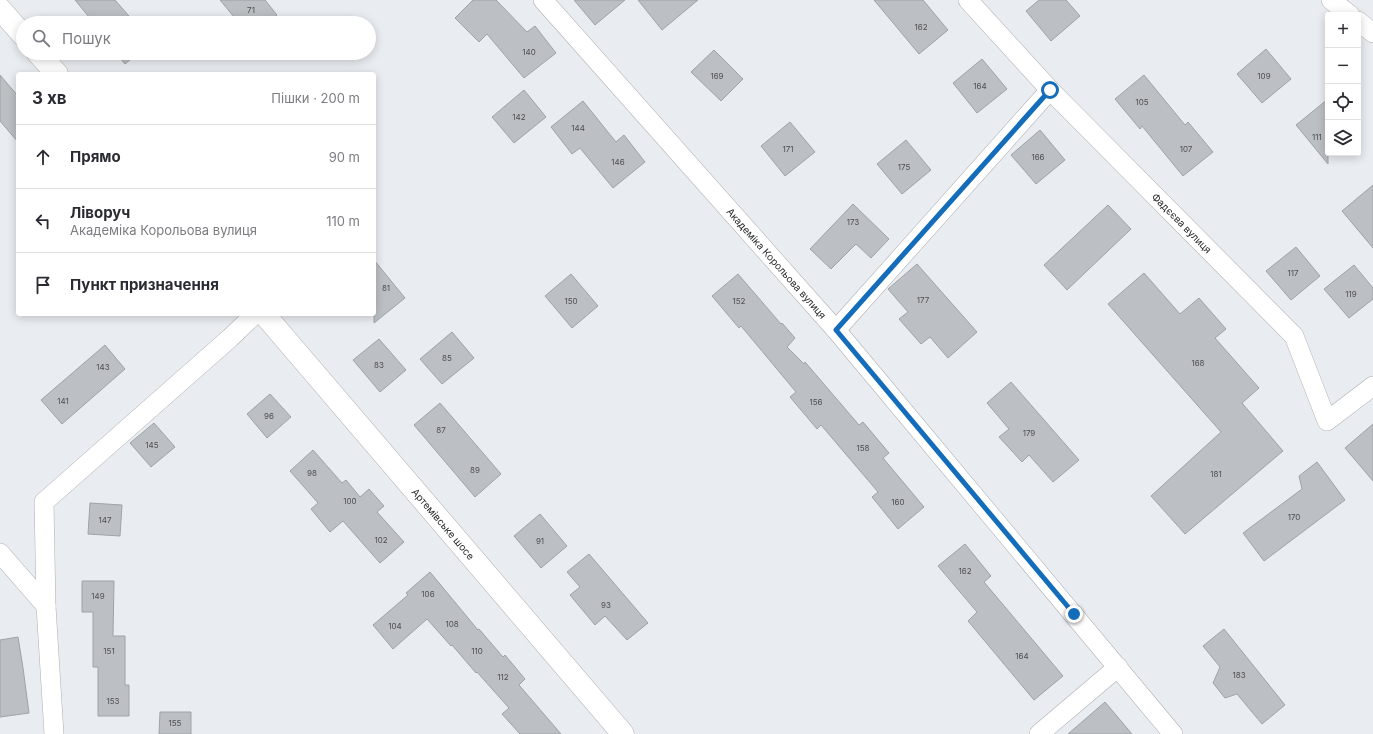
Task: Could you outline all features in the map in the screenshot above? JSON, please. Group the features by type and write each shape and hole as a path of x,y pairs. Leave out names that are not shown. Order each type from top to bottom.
{"main road":[{"path":"0,8 16,27"},
{"path":"44,60 55,72"},
{"name":"Артемівське шосе","path":"266,316 624,734"}],"street":[{"name":"Академіка Корольова вулиця","path":"543,0 836,330 1173,734"},
{"name":"Фадєєва вулиця","path":"968,0 1050,90 1294,336 1327,421 1373,386"},
{"path":"1331,0 1346,12"},
{"path":"1361,23 1373,32"},
{"path":"836,330 1050,90"},
{"path":"54,734 46,606 44,502 253,316"},
{"path":"0,553 46,606"},
{"path":"1039,734 1118,667"}],"building":[{"path":"75,0 115,0 129,16 88,16"},
{"path":"220,0 265,0 277,15 276,16 233,16"},
{"path":"473,0 496,0 527,32 535,26 556,53 524,78 487,34 479,42 455,18"},
{"path":"574,0 625,0 595,25"},
{"path":"638,0 698,0 662,30"},
{"path":"874,0 923,0 948,30 919,54"},
{"path":"1039,0 1066,0 1080,16 1051,41 1026,11"},
{"path":"1266,49 1291,79 1262,103 1237,74"},
{"path":"714,50 743,79 721,101 691,72"},
{"path":"982,59 1007,89 977,113 953,83"},
{"path":"122,60 130,60 125,64"},
{"path":"0,75 16,94 16,140 0,121"},
{"path":"1144,75 1185,125 1188,122 1213,152 1183,176 1142,126 1140,129 1115,99"},
{"path":"524,90 546,117 514,143 492,117"},
{"path":"583,101 616,142 624,135 645,162 613,188 580,148 572,154 551,127"},
{"path":"1325,101 1325,156 1328,156 1328,164 1296,125"},
{"path":"790,122 815,152 785,176 761,146"},
{"path":"1040,130 1065,160 1036,184 1011,155"},
{"path":"906,140 931,170 902,194 877,164"},
{"path":"1373,185 1373,248 1342,211"},
{"path":"853,204 889,239 871,258 856,244 831,269 810,249"},
{"path":"1108,205 1131,229 1067,290 1044,265"},
{"path":"1296,247 1320,276 1291,300 1266,271"},
{"path":"376,262 405,298 374,323 374,316 376,316"},
{"path":"917,264 977,332 948,358 930,337 921,344 899,319 908,312 888,289"},
{"path":"1354,265 1373,288 1373,299 1349,318 1324,289"},
{"path":"1144,273 1180,314 1199,298 1226,329 1215,338 1259,388 1242,403 1283,451 1185,534 1151,496 1221,432 1108,304"},
{"path":"571,274 598,306 572,328 545,296"},
{"path":"738,274 795,338 787,347 804,364 805,362 859,425 863,422 889,453 883,458 924,507 898,529 872,497 878,492 821,425 817,429 790,397 796,392 741,326 739,328 712,296"},
{"path":"452,332 474,358 442,384 420,359"},
{"path":"379,339 406,370 380,392 353,360"},
{"path":"105,345 125,369 62,424 41,400"},
{"path":"1011,382 1079,460 1053,482 1029,455 1022,462 999,437 1009,429 987,403"},
{"path":"270,394 291,417 267,438 247,414"},
{"path":"440,403 501,474 475,497 414,425"},
{"path":"154,423 175,447 151,467 130,443"},
{"path":"1373,424 1373,481 1345,448"},
{"path":"313,450 342,483 346,480 360,497 369,489 384,506 377,512 404,542 380,563 343,521 330,532 311,509 318,503 290,471"},
{"path":"1317,462 1345,500 1264,561 1243,533 1302,489 1299,476"},
{"path":"90,503 122,505 120,536 88,534"},
{"path":"540,514 567,546 541,568 514,536"},
{"path":"965,544 991,576 984,582 1063,676 1034,700 968,621 977,612 938,566"},
{"path":"589,554 648,623 627,640 605,616 595,625 570,595 580,587 567,572"},
{"path":"430,572 478,630 479,629 503,657 505,655 525,679 519,685 561,734 520,734 502,714 509,708 427,619 393,649 373,625 408,595 406,593"},
{"path":"82,581 114,581 113,636 125,636 125,685 129,685 129,716 98,716 98,667 93,667 93,612 82,612"},
{"path":"1224,629 1285,705 1262,724 1237,694 1225,698 1213,683 1220,667 1203,646"},
{"path":"18,637 29,713 0,717 0,640"},
{"path":"1105,702 1132,734 1068,734"},
{"path":"160,712 191,712 191,734 159,734"}],"route":[{"path":"1050,90 836,330 1074,614"}]}
